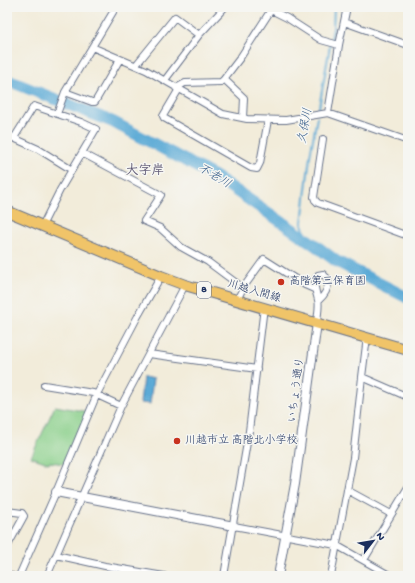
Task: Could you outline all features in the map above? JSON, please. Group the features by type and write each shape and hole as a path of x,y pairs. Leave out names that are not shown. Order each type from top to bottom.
{"main road":[{"name":"川越入間線","path":"7,211 161,276 186,285 408,350"}],"street":[{"path":"57,114 64,94 115,9 108,7"},
{"path":"165,80 199,35 225,7"},
{"path":"265,7 287,18 326,42 337,44"},
{"path":"327,112 337,44 347,7"},
{"path":"268,120 260,163 257,169 251,168 164,118 163,116 177,89 185,83 221,82 240,58 271,10"},
{"path":"136,65 175,17 199,35"},
{"path":"344,22 408,45"},
{"path":"92,47 136,65 223,114 243,118 268,120 291,119 327,112 408,141"},
{"path":"64,94 95,102 120,59"},
{"path":"224,79 244,98 243,118"},
{"path":"14,138 34,106 96,129 60,190 42,226"},
{"path":"7,135 38,149 72,170"},
{"path":"323,139 314,197 315,200 318,203 408,236"},
{"path":"82,153 161,195 144,221 160,228 181,248 208,262 243,288"},
{"path":"237,300 243,288 264,259 305,285 314,289"},
{"name":"いちょう通り","path":"278,576 302,438 317,323 319,300 314,289 318,275 323,274 326,276 328,282 327,292 319,300"},
{"path":"19,576 97,394 161,276"},
{"path":"48,576 121,406 186,285"},
{"path":"224,576 234,526 249,431 264,308"},
{"path":"331,576 353,458 367,337"},
{"path":"149,354 257,369"},
{"path":"362,376 408,397"},
{"path":"44,385 97,394 121,406"},
{"path":"364,560 408,487"},
{"path":"347,490 391,514"},
{"path":"56,492 336,545 391,576"},
{"path":"7,511 22,513 24,516 7,547"},
{"path":"56,555 105,566 164,576"},
{"path":"7,576 12,576"}],"green space":[{"path":"55,406 89,412 65,464 48,463 31,457"}],"water":[{"path":"143,377 153,379 150,404 140,403"}],"waterway":[{"name":"久保川","path":"318,113 333,29 334,7"},
{"name":"不老川","path":"7,80 113,122 216,177 336,261 408,298"},
{"name":"久保川","path":"315,245 304,230 302,223 310,156 317,117"}],"place":[{"name":"高階第三保育園","path":"281,282"},
{"name":"川越市立 高階北小学校","path":"177,441"}],"district":[{"name":"大字岸","path":"145,171"}]}
